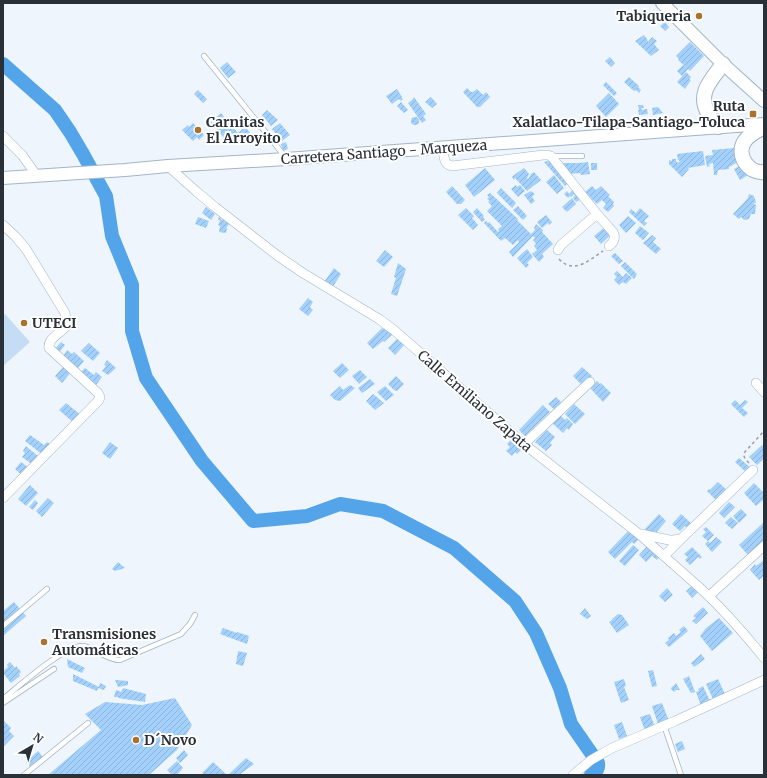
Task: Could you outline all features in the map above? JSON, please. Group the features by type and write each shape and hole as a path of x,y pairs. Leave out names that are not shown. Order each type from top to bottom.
{"main road":[{"path":"662,3 723,64 764,101"},
{"path":"718,127 705,107 704,97 706,88 723,64"},
{"name":"Carretera Santiago - Marqueza","path":"3,178 443,148 764,124"},
{"path":"764,127 750,135 744,142 741,149 741,155 747,166 761,173 764,172"}],"street":[{"path":"3,136 22,155 37,176"},
{"path":"443,148 445,162 449,166 543,155 552,156 597,214 613,232 613,243 609,246"},
{"name":"Calle Emiliano Zapata","path":"168,166 215,207 278,256 379,319 394,330 524,444 639,534 664,556 709,596 745,634 764,658"},
{"path":"558,250 561,245 597,214"},
{"path":"3,225 26,248 65,313 67,325 51,340 49,343 49,348 98,393 100,398 3,498"},
{"path":"524,444 590,382"},
{"path":"756,383 764,392"},
{"path":"664,556 753,470"},
{"path":"639,534 669,540 681,539"},
{"path":"709,596 764,546"},
{"path":"572,775 602,753 764,680"}],"lane":[{"path":"204,56 272,139 286,159"},
{"path":"552,156 582,156"},
{"path":"3,626 47,589"},
{"path":"3,699 55,658 76,646 83,646 92,649 110,659 120,660 181,634 190,624 195,615"},
{"path":"3,703 54,669"},
{"path":"24,775 88,723"},
{"path":"664,725 682,775"}],"path":[{"path":"558,250 557,254 563,263 575,266 584,264 609,246"},
{"path":"753,470 743,455 764,431"}],"shaded area":[{"path":"5,314 30,342 3,366 3,315"}],"building":[{"path":"665,22 669,27 665,31 660,26"},
{"path":"644,35 648,42 652,37 657,41 654,44 659,50 651,56 635,41"},
{"path":"690,42 704,56 690,71 678,60 679,59 676,56"},
{"path":"610,57 615,63 611,67 605,61"},
{"path":"227,62 236,72 228,78 220,68"},
{"path":"683,65 688,69 682,76 677,71"},
{"path":"686,72 691,77 689,79 691,80 685,89 677,82"},
{"path":"629,77 639,86 638,87 641,90 639,93 636,90 634,91 624,82"},
{"path":"606,82 617,93 614,96 603,85"},
{"path":"467,88 471,92 477,89 483,95 486,92 490,97 480,107 477,107 463,92"},
{"path":"397,89 403,99 401,101 399,99 392,104 386,96"},
{"path":"198,90 207,99 203,103 194,94"},
{"path":"609,93 619,104 606,117 596,106"},
{"path":"414,97 426,114 423,116 426,120 422,123 408,103"},
{"path":"431,97 437,104 432,108 425,102"},
{"path":"401,102 408,110 404,113 397,106"},
{"path":"638,105 643,105 644,108 641,108 642,110 647,109 648,114 639,115"},
{"path":"658,107 663,113 653,115 652,108"},
{"path":"267,110 278,120 271,126 262,115"},
{"path":"221,113 238,133 245,127 253,136 245,143 239,137 230,145 210,122"},
{"path":"413,117 417,117 419,121 417,125 413,125 411,123 411,119"},
{"path":"193,123 204,135 199,140 197,137 193,141 182,130 188,125 189,127"},
{"path":"280,123 290,135 282,141 272,129"},
{"path":"286,142 288,149 283,151 281,144"},
{"path":"734,148 739,161 729,167 729,169 718,170 717,175 714,175 713,163 709,164 710,166 707,167 705,156 713,155 712,150"},
{"path":"703,151 705,165 688,168 689,169 682,177 669,164 669,160 672,161 672,159 676,159 678,163 680,161 678,160 677,154"},
{"path":"552,160 569,182 565,186 544,162"},
{"path":"588,162 590,174 581,175 580,173 570,174 562,163 579,163"},
{"path":"591,163 597,163 597,170 591,170"},
{"path":"741,165 750,174 740,180 734,169"},
{"path":"485,168 495,180 474,197 465,185"},
{"path":"524,168 529,174 528,179 534,172 541,180 527,191 515,178 514,180 512,177"},
{"path":"554,175 564,188 557,194 546,182"},
{"path":"516,185 517,187 520,185 525,191 518,197 511,189"},
{"path":"452,186 465,200 461,204 457,204 446,192"},
{"path":"592,186 596,190 601,186 610,195 608,196 614,202 614,206 608,212 603,208 606,204 602,200 597,204 585,192"},
{"path":"501,188 516,203 512,208 497,193"},
{"path":"574,188 583,197 576,202 573,198 575,195 574,194 568,198 564,194 567,191 569,194"},
{"path":"531,191 535,194 532,197 535,201 531,204 524,195"},
{"path":"490,193 518,219 517,220 531,234 535,230 534,228 536,224 543,230 542,232 553,244 542,254 544,257 539,262 532,254 537,250 534,246 536,244 533,240 535,238 533,236 513,257 509,252 519,242 518,240 513,245 505,238 501,241 484,223 486,221 488,223 489,222 498,232 498,229 502,226 487,211 492,206 488,202 490,201 487,199 489,197 487,195"},
{"path":"749,194 754,196 756,203 753,203 756,205 755,214 751,214 749,219 744,220 741,217 739,219 733,214 748,198"},
{"path":"572,198 576,204 567,212 562,207"},
{"path":"518,206 527,216 523,220 513,210"},
{"path":"206,207 215,214 211,220 202,213"},
{"path":"466,208 474,216 472,218 478,225 473,230 458,215"},
{"path":"477,208 484,216 483,217 485,220 482,222 473,212"},
{"path":"640,208 649,216 644,221 647,223 644,226 629,212 631,209 636,213"},
{"path":"546,215 552,222 549,225 548,223 542,228 537,222"},
{"path":"628,216 636,223 626,233 619,225"},
{"path":"198,217 209,221 206,228 195,224"},
{"path":"220,217 221,220 222,219 229,224 226,228 226,233 219,232 220,226 218,225 220,221 218,218"},
{"path":"640,226 649,233 643,240 635,233"},
{"path":"605,227 612,234 601,244 594,236"},
{"path":"652,235 656,238 653,242 661,249 656,254 643,243"},
{"path":"527,249 533,257 527,263 529,265 526,268 517,258"},
{"path":"385,250 393,257 384,267 376,261"},
{"path":"615,253 623,261 619,264 611,256"},
{"path":"625,262 637,274 634,279 621,266"},
{"path":"398,263 406,269 397,296 391,294 396,278 394,277"},
{"path":"334,268 341,274 332,288 324,282"},
{"path":"617,271 623,277 626,273 632,278 626,284 623,282 619,285 614,280 617,277 614,274"},
{"path":"308,298 313,302 310,307 313,310 308,316 299,309"},
{"path":"382,328 393,334 373,349 367,343"},
{"path":"397,339 405,344 395,355 388,348"},
{"path":"61,342 65,345 59,353 55,349"},
{"path":"89,343 100,353 93,361 81,351"},
{"path":"67,350 72,354 74,352 84,361 78,368 63,356"},
{"path":"107,360 116,368 108,375 102,371 106,366 104,365"},
{"path":"342,363 349,370 340,378 333,371"},
{"path":"64,366 71,372 62,383 55,376"},
{"path":"582,367 592,376 583,386 573,376"},
{"path":"85,368 94,375 96,372 102,377 96,385 81,372"},
{"path":"360,370 367,377 359,384 352,376"},
{"path":"396,376 404,384 397,391 388,384"},
{"path":"370,379 375,384 362,393 358,388"},
{"path":"597,381 611,393 603,402 590,388"},
{"path":"350,385 355,388 340,401 335,400 330,395 340,386 343,390"},
{"path":"385,386 394,395 386,401 377,392"},
{"path":"373,394 384,403 375,410 366,401"},
{"path":"556,397 562,403 555,410 548,404"},
{"path":"735,400 740,405 745,400 748,402 742,408 748,413 744,417 731,404"},
{"path":"66,403 81,415 73,422 59,410"},
{"path":"574,404 585,414 575,424 565,414"},
{"path":"543,405 550,412 525,436 519,430"},
{"path":"560,415 565,420 567,418 573,424 569,430 567,428 563,433 552,423"},
{"path":"547,430 555,437 550,443 552,445 546,451 535,442"},
{"path":"30,435 44,445 47,442 51,445 43,455 25,441"},
{"path":"512,439 523,448 517,454 515,452 512,456 506,451 510,447 507,444"},
{"path":"110,442 118,448 110,459 102,453"},
{"path":"762,445 764,447 764,459 757,465 749,457"},
{"path":"26,446 39,457 33,465 22,457 25,453 23,451"},
{"path":"739,458 751,468 747,473 735,462"},
{"path":"21,462 29,468 23,476 15,469"},
{"path":"718,482 727,490 717,501 707,491"},
{"path":"754,483 764,493 764,501 763,500 756,506 744,493"},
{"path":"30,485 38,493 26,506 18,499"},
{"path":"48,498 54,503 42,517 36,511"},
{"path":"35,500 38,503 33,510 29,507"},
{"path":"729,502 735,507 724,518 719,513"},
{"path":"741,509 747,515 739,523 733,516"},
{"path":"659,514 666,521 653,536 645,529"},
{"path":"681,514 692,524 688,529 685,526 680,531 672,524"},
{"path":"731,517 738,523 732,529 725,523"},
{"path":"764,522 764,540 748,555 739,545"},
{"path":"706,527 714,535 708,541 702,536 706,532 703,529"},
{"path":"629,530 637,537 638,540 634,544 632,542 615,559 608,552"},
{"path":"716,537 722,542 712,552 705,544 708,541 710,543"},
{"path":"633,545 639,550 625,566 619,561"},
{"path":"648,545 660,556 657,560 652,556 646,562 639,555"},
{"path":"692,547 702,557 700,559 698,557 690,565 685,560 688,557 684,554"},
{"path":"764,560 764,576 759,580 750,570 755,564 756,566"},
{"path":"118,562 125,568 115,571 112,569"},
{"path":"693,585 699,591 692,598 686,591"},
{"path":"667,588 673,595 665,602 659,596"},
{"path":"14,602 26,616 3,636 3,611"},
{"path":"703,607 708,613 696,624 692,621 696,618 693,616"},
{"path":"585,608 591,616 587,619 580,614"},
{"path":"618,614 622,615 629,625 617,633 609,622"},
{"path":"719,618 733,633 712,651 700,636 706,628"},
{"path":"684,626 688,631 669,647 665,643 669,640 668,638 674,633 676,636 681,632 679,630"},
{"path":"223,628 249,636 247,644 220,634"},
{"path":"238,651 247,653 243,666 236,664"},
{"path":"701,654 705,659 694,667 691,663"},
{"path":"67,659 85,668 82,673 68,667"},
{"path":"10,662 21,672 19,674 20,676 11,683 3,673"},
{"path":"653,670 657,686 652,687 648,671"},
{"path":"73,674 99,687 100,683 106,686 104,690 98,688 97,691 73,681"},
{"path":"689,676 695,692 691,693 683,679"},
{"path":"624,679 626,686 624,687 629,700 621,703 614,682"},
{"path":"718,679 725,694 713,699 706,684"},
{"path":"115,680 128,681 128,685 118,687"},
{"path":"676,683 680,690 676,690 674,692 671,688"},
{"path":"703,686 709,699 712,701 701,706 696,692"},
{"path":"123,688 146,694 145,702 114,697 116,690 121,692"},
{"name":"D´Novo","path":"175,698 192,725 177,750 149,775 48,775 101,730 85,714 105,702 142,705"},
{"path":"662,703 669,721 658,724 652,706"},
{"path":"650,714 655,727 645,731 640,717"},
{"path":"3,720 11,728 9,731 14,736 3,747"},
{"path":"622,722 627,736 619,739 614,725"},
{"path":"682,741 685,749 678,752 675,744"},
{"path":"184,750 188,755 180,763 176,758"},
{"path":"38,751 43,757 31,768 26,762"},
{"path":"246,758 254,764 239,775 229,774"},
{"path":"177,761 183,768 177,775 171,775 167,770"},
{"path":"213,762 227,775 205,775 202,773"}],"waterway":[{"path":"3,64 55,110 70,132 106,196 112,236 132,285 132,331 146,378 202,461 253,521 307,516 340,504 383,511 454,548 515,601 536,633 560,688 571,724 598,763 598,769 591,775"}],"place":[{"name":"Tabiqueria","path":"699,16"},
{"name":"Ruta Xalatlaco-Tilapa-Santiago-Toluca","path":"753,114"},
{"name":"Carnitas El Arroyito","path":"198,130"},
{"name":"UTECI","path":"24,323"},
{"name":"Transmisiones Automáticas","path":"44,642"},
{"name":"D´Novo","path":"136,740"}]}
